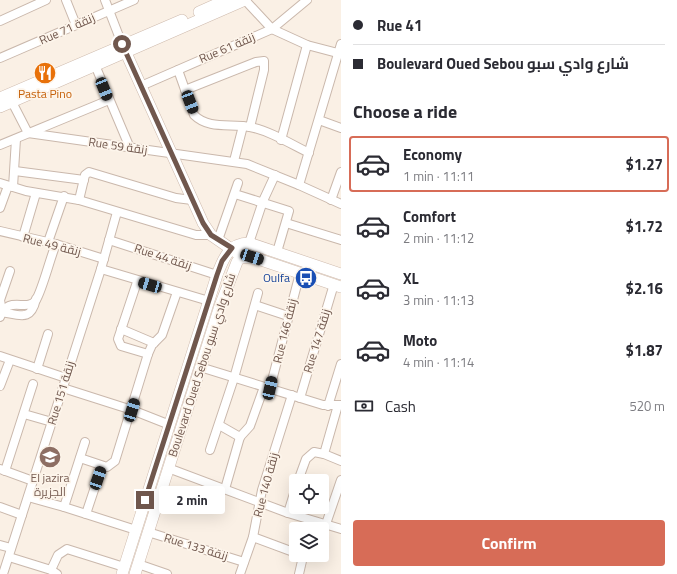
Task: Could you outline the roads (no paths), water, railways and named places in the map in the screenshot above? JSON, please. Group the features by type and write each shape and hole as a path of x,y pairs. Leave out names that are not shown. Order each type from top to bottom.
{"street":[{"path":"0,21 46,0"},
{"path":"66,0 76,25"},
{"path":"106,0 124,48 192,200 215,238"},
{"name":"Rue 71 زنقة","path":"1,54 76,25 134,0"},
{"path":"0,98 245,0 272,29 307,45 340,54"},
{"name":"Rue 61 زنقة","path":"142,86 272,29 307,0"},
{"path":"0,107 95,65 124,48 222,1"},
{"path":"299,185 340,54 341,44"},
{"path":"282,140 307,45"},
{"path":"185,90 256,62 264,61 264,70 234,161"},
{"path":"95,65 130,148"},
{"path":"178,70 194,115 198,119 212,124 246,126 310,153"},
{"path":"0,145 109,100"},
{"path":"12,102 28,133"},
{"path":"319,120 341,128"},
{"name":"Rue 59 زنقة","path":"28,133 172,154 234,161 275,175 341,204"},
{"path":"0,208 11,186 15,171 16,139"},
{"path":"15,171 84,180"},
{"path":"79,200 85,175 89,172 176,198 192,200"},
{"path":"331,200 341,172"},
{"path":"249,243 263,201 275,175"},
{"path":"0,183 36,192 64,196 196,235 215,238 232,248 240,258"},
{"path":"215,238 235,194 238,183"},
{"path":"23,237 36,192"},
{"path":"235,194 263,201 289,210 277,252"},
{"path":"1,314 11,304 27,305 36,300 64,196"},
{"name":"Rue 151 زنقة","path":"3,574 101,269 117,212"},
{"path":"286,223 341,240"},
{"name":"Rue 49 زنقة","path":"0,231 52,243 104,259"},
{"name":"Rue 44 زنقة","path":"109,240 217,275"},
{"path":"232,248 238,244 249,243 341,274"},
{"name":"Boulevard Oued Sebou شارع وادي سبو","path":"123,570 217,275 222,261 232,248"},
{"name":"Boulevard Oued Sebou شارع وادي سبو","path":"136,569 200,367 237,262 240,258 252,257 337,286"},
{"path":"101,269 137,282 209,301"},
{"path":"1,314 0,300 10,271"},
{"name":"Rue 146 زنقة","path":"240,437 250,426 267,388 300,273"},
{"path":"137,282 118,339 121,346 148,354"},
{"name":"Rue 147 زنقة","path":"296,396 337,286"},
{"path":"80,458 102,466 110,466 116,461 148,354 154,343 162,335 177,292"},
{"path":"210,450 234,378 258,293"},
{"path":"255,305 288,316"},
{"path":"121,329 154,343"},
{"path":"38,369 48,334"},
{"path":"0,356 66,378"},
{"path":"0,386 10,360"},
{"path":"328,406 341,364"},
{"path":"200,367 328,406 339,405 324,454"},
{"path":"33,384 24,414 3,470 33,481"},
{"path":"63,388 132,410 170,425"},
{"name":"Rue 140 زنقة","path":"240,574 253,537 260,502 296,396"},
{"path":"24,414 52,422"},
{"path":"219,425 240,437 225,489"},
{"path":"64,507 85,442"},
{"path":"300,474 303,465 309,455 314,452 324,454 341,461"},
{"path":"86,514 102,466"},
{"path":"168,468 288,513 319,522"},
{"path":"327,522 341,480"},
{"path":"28,497 136,530"},
{"path":"0,507 22,515"},
{"path":"329,525 341,529"},
{"name":"Rue 133 زنقة","path":"148,532 244,562"},
{"path":"253,537 289,550"},
{"path":"0,545 11,548"},
{"path":"9,557 54,572 58,555 67,549 123,570"},
{"path":"299,574 302,562"},
{"path":"136,569 167,574"}],"place":[{"name":"Pasta Pino","path":"45,73"},
{"name":"Oulfa","path":"306,278"},
{"name":"El jazira الجزيرة","path":"50,457"}]}
